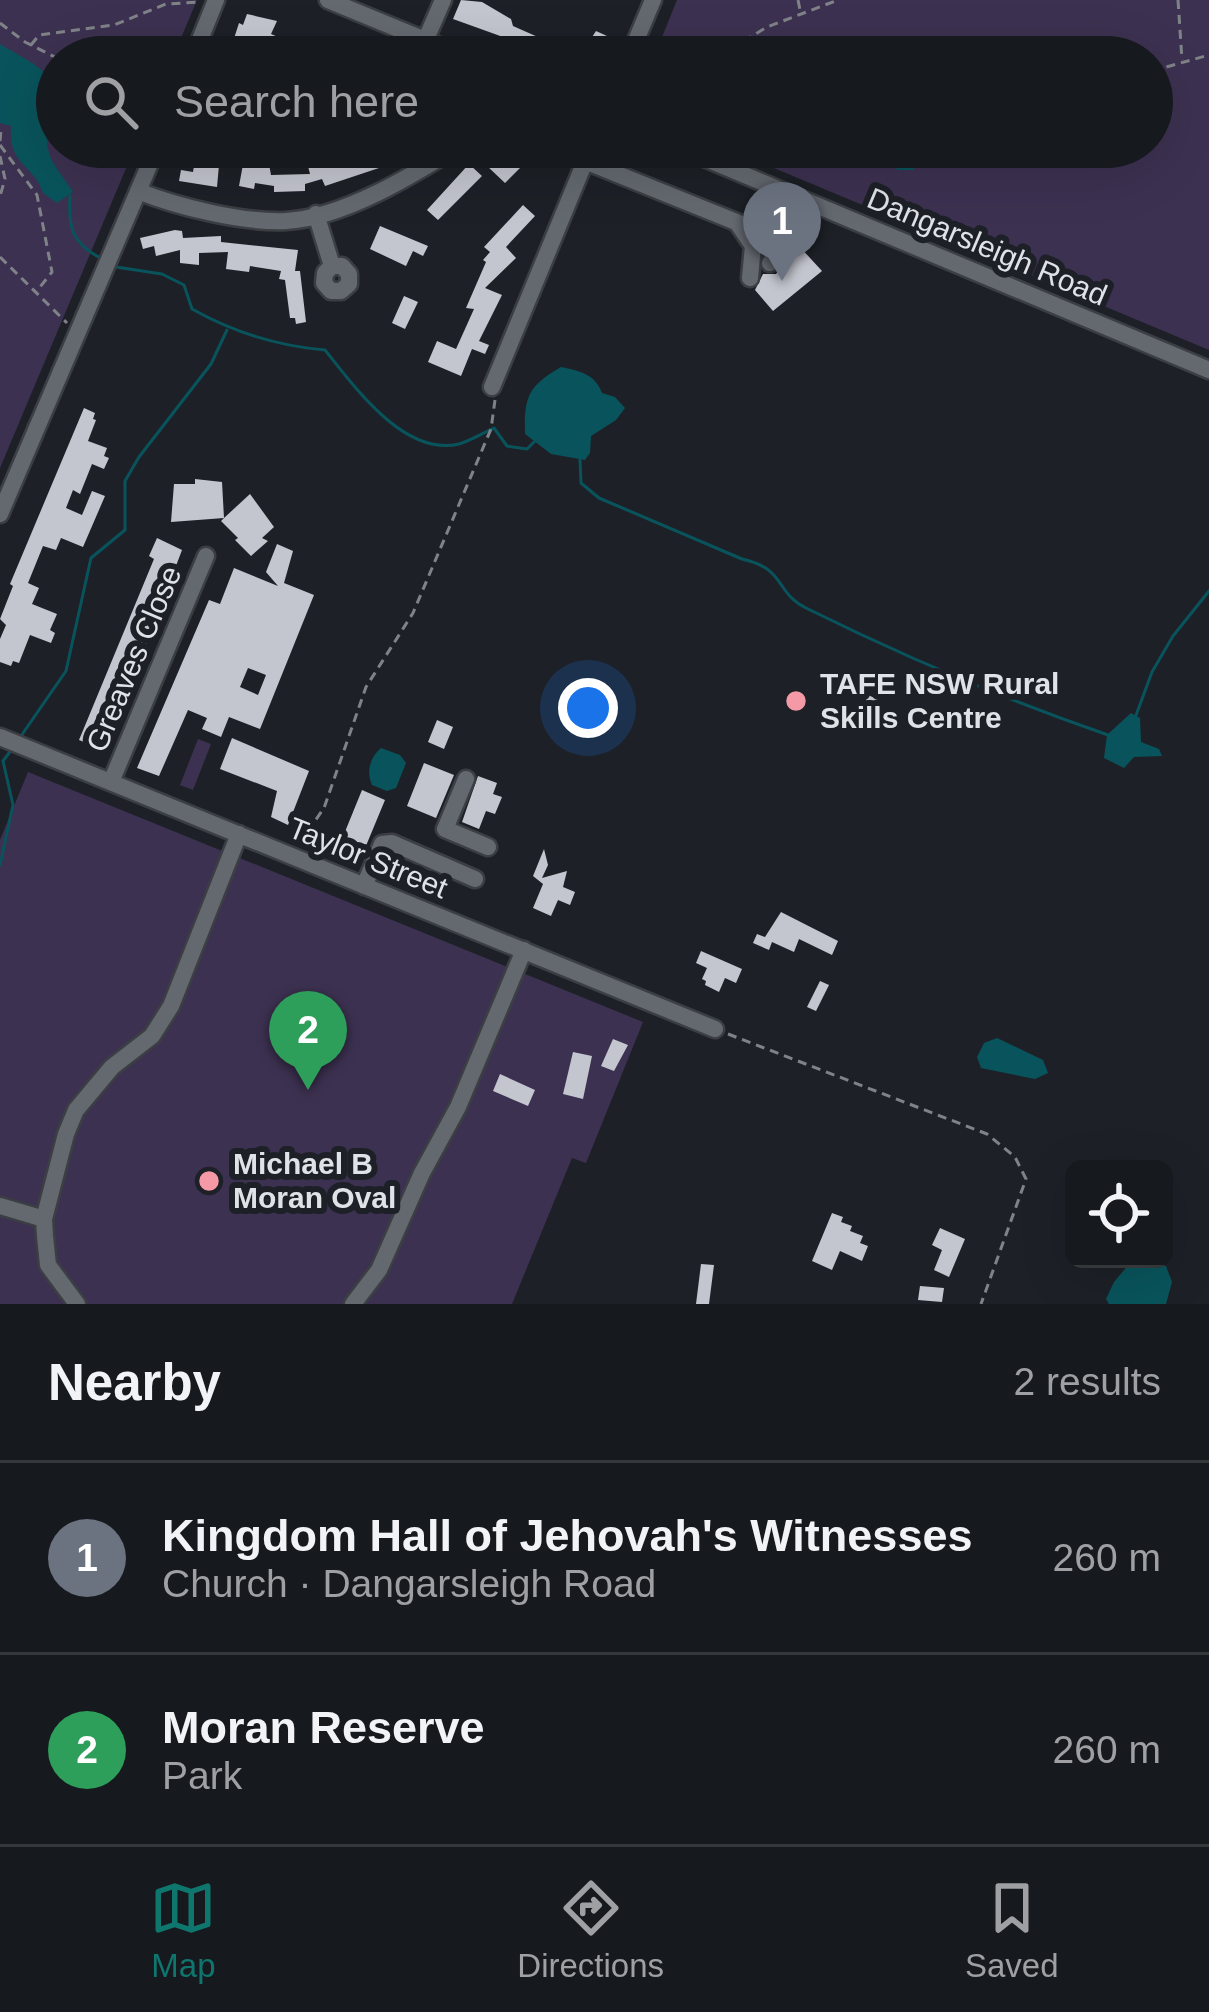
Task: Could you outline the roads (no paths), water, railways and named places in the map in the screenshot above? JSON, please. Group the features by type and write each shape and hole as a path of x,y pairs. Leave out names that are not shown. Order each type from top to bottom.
{"street":[{"path":"328,0 418,36"},
{"path":"427,36 442,0"},
{"path":"638,36 653,0"},
{"path":"199,36 209,1"},
{"path":"0,514 148,168"},
{"path":"138,191 187,207 289,221 393,187 424,168"},
{"path":"491,387 582,168"},
{"path":"618,168 775,240 779,251 756,274 753,246 737,223"},
{"name":"Dangarsleigh Road","path":"728,168 1209,370"},
{"path":"316,214 332,266"},
{"name":"Greaves Close","path":"111,782 206,556"},
{"name":"Taylor Street","path":"4,739 715,1029"},
{"path":"466,779 445,829 488,847"},
{"path":"77,1304 48,1265 44,1219 76,1110 112,1067 152,1036 171,1006 239,834"},
{"path":"364,886 382,844 392,843 475,878"},
{"path":"353,1304 379,1270 422,1173 458,1107 524,950"},
{"path":"0,1206 44,1219"}],"water":[{"path":"0,44 36,66 36,168 58,168 73,192 57,203 43,193 13,149 11,126 0,123"},
{"path":"561,367 591,377 602,393 615,397 625,408 591,436 585,460 551,454 525,434 530,394"},
{"path":"1131,713 1140,718 1141,742 1159,749 1162,756 1134,757 1124,768 1104,758 1107,735"},
{"path":"381,748 400,755 406,763 396,788 387,791 372,785 369,775"},
{"path":"997,1038 1043,1060 1048,1073 1035,1079 981,1068 977,1057 984,1043"},
{"path":"1126,1268 1167,1268 1172,1282 1166,1304 1109,1304 1106,1299"}],"waterway":[{"path":"70,196 74,234 102,259"},
{"path":"116,267 162,274 184,285 192,309 223,325 273,341 325,350 382,415 419,440 459,444 494,428 507,446 527,449 534,442"},
{"path":"21,736 66,671 91,558 125,530 125,481 211,364 227,330"},
{"path":"580,460 581,483 599,498 756,563 806,608 955,676 1108,735"},
{"path":"1135,718 1152,672 1209,591"},
{"path":"0,865 13,805 3,761 12,749"}],"place":[{"name":"Kingdom Hall of Jehovah's Witnesses","path":"782,281"},
{"name":"TAFE NSW Rural Skills Centre","path":"796,701"},
{"name":"Moran Reserve","path":"308,1090"},
{"name":"Michael B Moran Oval","path":"209,1181"}]}
